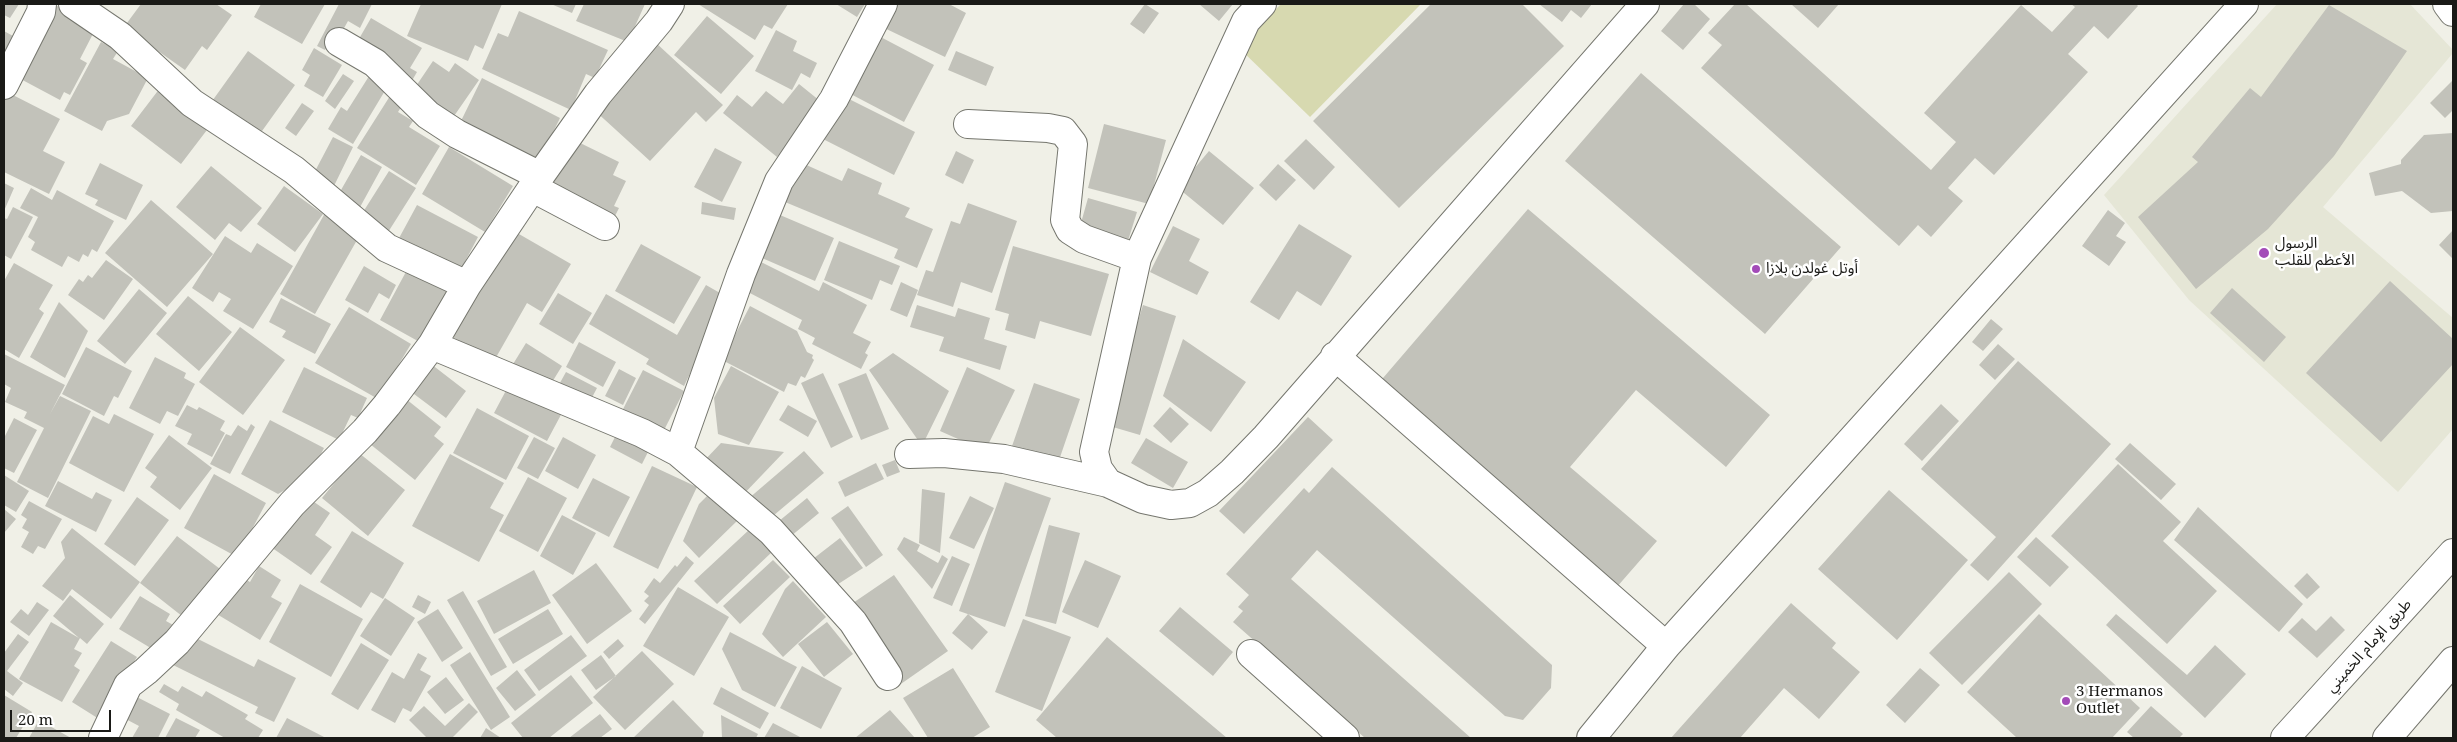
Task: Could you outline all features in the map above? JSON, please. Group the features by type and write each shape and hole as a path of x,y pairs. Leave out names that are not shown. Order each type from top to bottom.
{"main road":[{"path":"4,85 41,12 42,4"},
{"path":"73,4 120,36 192,103 294,170 387,248 467,285"},
{"path":"103,738 128,685 146,671 200,617 292,504 365,431 432,345 467,285 536,182 598,94 659,21 670,4"},
{"path":"678,452 742,274 779,181 834,99 883,4"},
{"path":"1108,483 1098,469 1094,452 1137,258 1246,21 1262,4"},
{"path":"909,454 944,453 1004,459 1108,483 1143,499 1171,505 1190,503 1208,493 1232,472 1266,437 1645,4"},
{"path":"1591,738 1666,646 2244,4"},
{"path":"2447,4 2453,12"},
{"path":"339,42 375,63 428,115 606,226"},
{"path":"968,124 1048,128 1064,131 1073,144 1065,220 1070,230 1084,239 1137,258"},
{"path":"432,345 642,433 678,452 771,531 853,622 888,676"},
{"path":"1335,356 1666,646"},
{"name":"طريق الإمام الخميني","path":"2284,738 2453,553"},
{"path":"1251,654 1345,738"},
{"path":"2388,738 2453,661"}],"shaded area":[{"name":"الرسول الأعظم للقلب","path":"2277,4 2410,4 2453,50 2453,53 2323,207 2453,318 2453,429 2398,492 2189,300 2104,195"}],"green space":[{"path":"1281,4 1421,4 1310,117 1238,47"}],"building":[{"path":"4,4 19,4 10,18 4,15"},
{"path":"53,4 97,26 80,59 87,63 70,95 64,92 60,100 15,76"},
{"path":"141,4 216,4 232,15 207,50 202,46 185,70 124,27"},
{"path":"261,4 325,4 302,44 254,17"},
{"path":"339,4 372,4 360,28 348,21 338,39 333,36 325,50 317,46"},
{"path":"421,4 502,4 483,49 475,45 468,61 407,36"},
{"path":"551,4 576,4 572,13"},
{"path":"584,4 645,4 628,42 576,21"},
{"path":"698,4 788,4 772,29 764,25 755,40"},
{"path":"836,4 865,4 857,17"},
{"path":"889,4 949,4 966,13 945,57 878,25"},
{"path":"1145,4 1159,13 1144,34 1130,24"},
{"path":"1199,4 1233,4 1219,21"},
{"path":"1431,4 1522,4 1564,46 1399,208 1313,121"},
{"path":"1539,4 1592,4 1581,18 1571,10 1562,22"},
{"path":"1684,4 1694,4 1710,19 1683,50 1661,31"},
{"path":"1735,4 1746,4 1931,170 1956,142 1924,113 2021,5 2052,32 2075,7 2071,4 2136,4 2138,6 2108,39 2094,26 2068,54 2088,72 1994,175 1975,158 1948,188 1963,201 1931,237 1918,225 1899,246 1701,68 1722,45 1708,33"},
{"path":"1791,4 1839,4 1818,28"},
{"path":"2329,5 2407,51 2334,156 2268,229 2196,289 2138,217 2198,162 2192,157 2250,88 2261,97"},
{"path":"519,11 608,50 595,78 586,74 571,110 482,69 498,33 508,37"},
{"path":"707,16 754,56 721,94 674,55"},
{"path":"371,18 422,48 410,68 417,72 410,84 356,44"},
{"path":"776,30 797,41 793,51 817,63 810,78 801,73 792,90 755,71"},
{"path":"4,31 13,36 4,54"},
{"path":"873,33 934,65 904,122 843,90"},
{"path":"101,42 118,51 113,59 148,78 129,114 107,121 102,131 64,111"},
{"path":"655,42 723,105 706,122 696,112 650,161 593,109"},
{"path":"314,48 342,65 323,97 304,86 310,75 302,70"},
{"path":"248,51 295,85 257,138 210,104"},
{"path":"956,51 994,67 986,86 948,70"},
{"path":"433,61 449,72 455,63 479,80 452,119 412,92"},
{"path":"371,73 389,84 353,144 328,129 341,107 347,111"},
{"path":"1641,73 1841,247 1765,334 1565,161"},
{"path":"343,74 354,81 335,109 325,101"},
{"path":"482,78 560,118 539,161 461,121"},
{"path":"2453,80 2453,110 2445,118 2430,103"},
{"path":"799,84 825,105 802,126 777,157 723,113 737,95 752,107 766,91 783,104"},
{"path":"160,88 210,126 181,164 131,126"},
{"path":"7,92 60,119 43,151 65,162 49,194 4,172 4,100"},
{"path":"841,95 915,132 894,175 819,137"},
{"path":"390,96 403,104 398,112 413,121 409,127 440,146 416,185 357,148"},
{"path":"302,103 314,111 296,136 285,128"},
{"path":"1104,124 1166,140 1149,204 1088,188"},
{"path":"2453,133 2453,211 2431,213 2402,191 2375,196 2369,173 2401,164 2401,160 2424,135"},
{"path":"333,137 353,147 333,188 312,177"},
{"path":"572,139 619,162 613,175 626,181 614,206 619,208 613,220 549,188"},
{"path":"1306,139 1335,167 1314,190 1284,161"},
{"path":"449,147 513,186 485,232 422,194"},
{"path":"715,148 742,162 722,202 694,187"},
{"path":"956,151 974,160 963,184 945,175"},
{"path":"1209,151 1254,188 1223,225 1178,188"},
{"path":"361,155 382,167 359,209 337,197"},
{"path":"100,163 143,185 126,220 95,205 98,200 85,194"},
{"path":"802,163 842,181 848,168 882,183 878,194 910,208 905,217 933,229 917,268 894,258 898,249 785,202"},
{"path":"1278,164 1296,180 1276,201 1259,185"},
{"path":"211,166 262,208 241,232 229,223 215,240 176,207"},
{"path":"389,171 416,188 385,237 358,220"},
{"path":"4,183 14,188 4,211"},
{"path":"284,186 323,214 295,252 257,224"},
{"path":"31,188 52,200 57,190 114,221 97,252 92,249 88,257 83,254 79,262 68,256 62,267 31,250 35,242 28,237 38,217 20,208"},
{"path":"1088,198 1137,212 1127,244 1079,230"},
{"path":"151,200 213,254 167,307 105,253"},
{"path":"702,202 736,208 734,220 701,214"},
{"path":"968,203 1017,221 992,293 961,282 953,307 917,295 926,270 933,272 951,221 960,224"},
{"path":"417,205 478,237 459,273 398,240"},
{"path":"13,207 33,217 11,259 4,255 4,218 7,219"},
{"path":"1528,209 1770,415 1726,467 1636,390 1570,467 1657,541 1616,588 1377,385"},
{"path":"2108,210 2125,223 2116,236 2126,242 2109,266 2082,246"},
{"path":"325,213 361,233 315,314 280,294"},
{"path":"780,215 834,238 815,281 762,258"},
{"path":"1299,224 1352,256 1321,306 1297,291 1279,320 1250,302"},
{"path":"1173,226 1200,239 1189,261 1209,272 1197,295 1150,272"},
{"path":"512,230 571,264 542,312 527,303 494,361 451,336"},
{"path":"2453,230 2453,259 2439,245"},
{"path":"225,236 251,253 257,243 293,266 253,329 223,311 231,299 219,292 213,302 192,288"},
{"path":"839,241 900,266 892,285 880,280 872,300 824,280"},
{"path":"641,244 701,277 674,324 615,291"},
{"path":"1013,246 1109,274 1091,336 1040,321 1035,339 1005,330 1009,314 995,310"},
{"path":"106,260 133,279 104,320 68,295 79,279 83,282 88,275 92,278"},
{"path":"759,261 819,291 823,282 867,305 853,333 871,342 865,353 868,355 861,369 812,344 815,338 798,329 802,320 744,290"},
{"path":"14,263 53,285 39,309 44,313 19,358 4,349 4,281"},
{"path":"364,266 396,285 389,299 379,293 368,313 345,300"},
{"path":"408,268 453,293 425,345 380,320"},
{"path":"2390,281 2453,339 2453,364 2381,442 2306,373"},
{"path":"901,282 918,290 907,317 890,310"},
{"path":"706,285 727,297 684,386 646,364 649,359 589,324 606,294 677,335"},
{"path":"2232,288 2286,337 2264,362 2210,313"},
{"path":"139,289 167,313 125,364 97,341"},
{"path":"558,293 592,313 573,344 539,324"},
{"path":"188,296 232,332 199,371 156,334"},
{"path":"281,298 331,324 315,354 282,337 286,331 269,322"},
{"path":"59,302 88,331 65,378 30,357"},
{"path":"917,305 955,317 958,308 990,318 984,339 1007,346 1000,370 939,351 944,337 910,327"},
{"path":"1143,305 1176,316 1140,435 1106,425"},
{"path":"750,306 797,331 807,352 813,355 812,358 814,360 805,378 801,376 796,386 788,383 784,392 722,360"},
{"path":"349,307 411,344 378,399 315,363"},
{"path":"1991,319 2003,329 1983,351 1972,342"},
{"path":"240,327 285,360 243,415 199,382"},
{"path":"1183,339 1246,382 1211,432 1163,396"},
{"path":"579,342 616,362 603,387 566,367"},
{"path":"526,343 562,366 546,392 510,369"},
{"path":"1998,344 2015,359 1995,380 1979,365"},
{"path":"86,347 132,371 118,398 114,396 104,416 62,394"},
{"path":"893,353 949,391 922,446 869,370"},
{"path":"4,354 65,385 50,414 60,396 91,411 48,498 17,482 44,428 24,418 27,412 5,402 11,388 4,384"},
{"path":"155,357 186,373 184,378 195,384 178,416 167,411 160,424 129,408"},
{"path":"2018,361 2111,444 1988,581 1970,565 1996,537 1921,469"},
{"path":"431,364 466,391 446,418 410,391"},
{"path":"731,366 779,392 749,445 718,434 714,398"},
{"path":"304,367 367,398 358,418 351,415 339,440 282,412"},
{"path":"967,367 1015,390 985,451 940,431"},
{"path":"619,369 636,378 623,405 605,396"},
{"path":"643,370 684,391 661,436 620,415"},
{"path":"566,372 597,388 587,407 556,390"},
{"path":"823,373 853,437 831,448 801,383"},
{"path":"866,373 889,429 861,440 838,384"},
{"path":"510,383 563,411 547,441 494,413"},
{"path":"1034,383 1080,399 1057,466 1011,449"},
{"path":"406,399 441,427 434,436 444,444 415,480 370,444"},
{"path":"1941,404 1959,421 1922,461 1904,444"},
{"path":"187,405 197,410 199,407 225,421 220,430 225,433 212,457 187,444 192,434 175,426"},
{"path":"788,405 817,421 808,437 779,420"},
{"path":"1170,407 1189,424 1171,443 1153,426"},
{"path":"477,408 529,436 506,480 453,453"},
{"path":"114,414 154,434 124,492 69,463 93,416 109,424"},
{"path":"1308,417 1333,440 1244,534 1219,511"},
{"path":"14,418 37,430 14,473 4,468 4,438"},
{"path":"270,420 324,448 310,476 278,494 241,474"},
{"path":"251,424 255,427 230,474 210,464 226,434 231,436 238,425 247,431"},
{"path":"620,427 652,444 642,464 610,447"},
{"path":"169,435 212,468 180,510 150,487 157,477 145,468"},
{"path":"534,437 555,448 538,479 517,468"},
{"path":"563,437 596,455 578,489 545,471"},
{"path":"1146,438 1188,462 1173,488 1131,463"},
{"path":"721,443 784,452 740,498 703,462"},
{"path":"2130,443 2176,484 2161,500 2115,459"},
{"path":"804,451 824,473 767,521 748,499"},
{"path":"359,453 405,490 368,536 322,498"},
{"path":"450,454 504,483 490,508 504,515 479,562 412,526"},
{"path":"895,460 900,472 887,477 882,465"},
{"path":"876,463 884,479 845,497 838,482"},
{"path":"2118,464 2181,522 2163,541 2217,591 2167,644 2051,536"},
{"path":"652,466 697,487 658,569 613,547"},
{"path":"1332,467 1552,665 1551,688 1523,720 1505,716 1317,550 1291,579 1471,738 1365,738 1233,622 1243,611 1238,607 1249,595 1226,574 1304,488 1309,493"},
{"path":"214,474 266,503 237,557 184,528"},
{"path":"4,475 29,491 16,512 4,505"},
{"path":"528,477 567,498 538,552 499,531"},
{"path":"593,478 630,497 609,537 572,518"},
{"path":"58,481 92,499 96,492 112,500 96,532 45,506"},
{"path":"1005,482 1051,498 1005,627 959,611"},
{"path":"922,489 945,493 940,553 919,543"},
{"path":"1889,490 1968,560 1897,640 1818,569"},
{"path":"710,493 737,521 699,558 683,541 699,504"},
{"path":"304,495 330,513 315,535 332,547 311,575 268,545"},
{"path":"970,496 994,508 974,549 949,538"},
{"path":"137,497 169,520 135,566 104,544"},
{"path":"807,498 819,513 785,541 773,526"},
{"path":"29,501 62,519 45,549 38,546 33,554 21,547 29,532 22,528 27,519 21,515"},
{"path":"848,506 883,555 866,567 831,518"},
{"path":"2198,507 2303,604 2279,632 2174,540"},
{"path":"4,509 16,519 4,533"},
{"path":"562,515 596,533 573,575 540,556"},
{"path":"1049,525 1080,533 1056,624 1025,616"},
{"path":"72,528 140,582 111,619 72,589 63,601 42,586 65,558 61,542"},
{"path":"750,529 772,552 717,604 694,581"},
{"path":"352,531 404,563 383,599 371,592 361,608 320,582"},
{"path":"177,536 224,572 187,620 140,583"},
{"path":"904,537 920,545 917,551 938,563 942,555 948,559 932,589 897,549"},
{"path":"2036,537 2069,567 2050,587 2017,557"},
{"path":"840,538 863,568 829,590 809,562"},
{"path":"686,556 694,563 645,624 639,619 649,605 644,601 649,596 644,592 654,578 660,583 675,565 677,567"},
{"path":"952,556 970,564 952,606 933,598"},
{"path":"773,560 790,577 740,624 723,606"},
{"path":"1085,560 1121,576 1098,628 1062,612"},
{"path":"596,563 632,611 587,644 552,595"},
{"path":"259,566 281,580 271,597 282,603 260,640 215,613 238,575 250,582"},
{"path":"534,570 551,603 494,634 477,601"},
{"path":"2009,572 2042,604 1962,685 1929,653"},
{"path":"2307,573 2320,587 2307,599 2294,586"},
{"path":"894,575 948,651 898,686 850,605"},
{"path":"793,581 826,617 783,657 762,634 785,589"},
{"path":"300,584 363,619 331,677 269,642"},
{"path":"678,587 729,617 694,676 643,646"},
{"path":"463,591 507,667 491,676 447,600"},
{"path":"70,595 104,624 87,644 80,638 74,649 82,653 74,666 80,670 62,702 19,679 51,622 79,638 53,616"},
{"path":"418,595 431,602 425,614 412,607"},
{"path":"140,596 170,614 166,621 175,626 159,653 119,629"},
{"path":"385,598 415,618 391,656 360,636"},
{"path":"37,602 49,610 29,636 10,622 21,609 28,615"},
{"path":"1791,603 1836,643 1832,648 1860,672 1819,719 1784,688 1740,738 1671,738"},
{"path":"1180,607 1233,652 1213,676 1159,631"},
{"path":"438,609 463,648 442,662 417,622"},
{"path":"548,609 563,634 513,664 498,639"},
{"path":"968,614 988,632 972,650 952,633"},
{"path":"2039,614 2140,708 2112,738 2017,738 1967,692"},
{"path":"2116,614 2187,675 2215,645 2246,674 2205,718 2106,625"},
{"path":"2331,616 2345,630 2317,658 2288,632 2302,618 2316,631"},
{"path":"1023,619 1071,637 1042,711 995,692"},
{"path":"827,622 853,654 824,677 798,644"},
{"path":"730,632 797,667 775,707 742,690 722,649"},
{"path":"18,634 29,642 7,671 23,683 13,696 4,689 4,653"},
{"path":"188,634 254,667 258,659 296,678 274,722 255,713 258,707 173,665"},
{"path":"571,635 587,656 539,691 524,670"},
{"path":"1107,637 1227,738 1057,738 1036,720"},
{"path":"618,639 624,646 609,659 603,652"},
{"path":"111,641 137,657 99,719 72,702"},
{"path":"361,643 389,660 358,710 331,694"},
{"path":"642,651 674,684 625,730 593,697"},
{"path":"470,652 510,717 491,730 450,665"},
{"path":"418,653 427,658 420,670 431,676 411,712 403,708 395,723 371,710 392,672 404,679"},
{"path":"601,655 616,676 596,690 581,670"},
{"path":"802,666 842,688 821,729 780,708"},
{"path":"953,668 990,727 972,738 928,738 903,698"},
{"path":"1920,668 1940,685 1905,723 1886,705"},
{"path":"517,670 536,695 515,711 496,688"},
{"path":"571,675 593,703 549,738 523,738 511,723"},
{"path":"446,677 464,700 445,714 427,692"},
{"path":"164,684 178,692 182,686 202,697 206,691 248,715 245,719 263,730 258,738 225,738 176,710 179,704 159,692"},
{"path":"721,687 769,713 760,729 713,704"},
{"path":"131,694 170,714 158,738 132,738 139,726 120,716"},
{"path":"4,695 32,712 16,738 4,738"},
{"path":"673,700 704,732 702,738 633,738"},
{"path":"469,703 478,712 452,738 427,738 409,720 424,706 445,726"},
{"path":"2151,706 2183,734 2179,738 2134,738 2127,732"},
{"path":"890,710 915,738 855,738"},
{"path":"600,714 612,729 600,738 569,738"},
{"path":"721,715 758,734 756,738 722,738"},
{"path":"176,718 200,730 195,738 165,738"},
{"path":"287,718 326,738 276,738"},
{"path":"39,720 71,738 29,738"},
{"path":"773,723 802,738 764,738"},
{"path":"486,728 501,738 480,738"}],"place":[{"name":"الرسول الأعظم للقلب","path":"2264,253"},
{"name":"أوتل غولدن بلازا","path":"1756,269"},
{"name":"3 Hermanos Outlet","path":"2066,701"}]}
